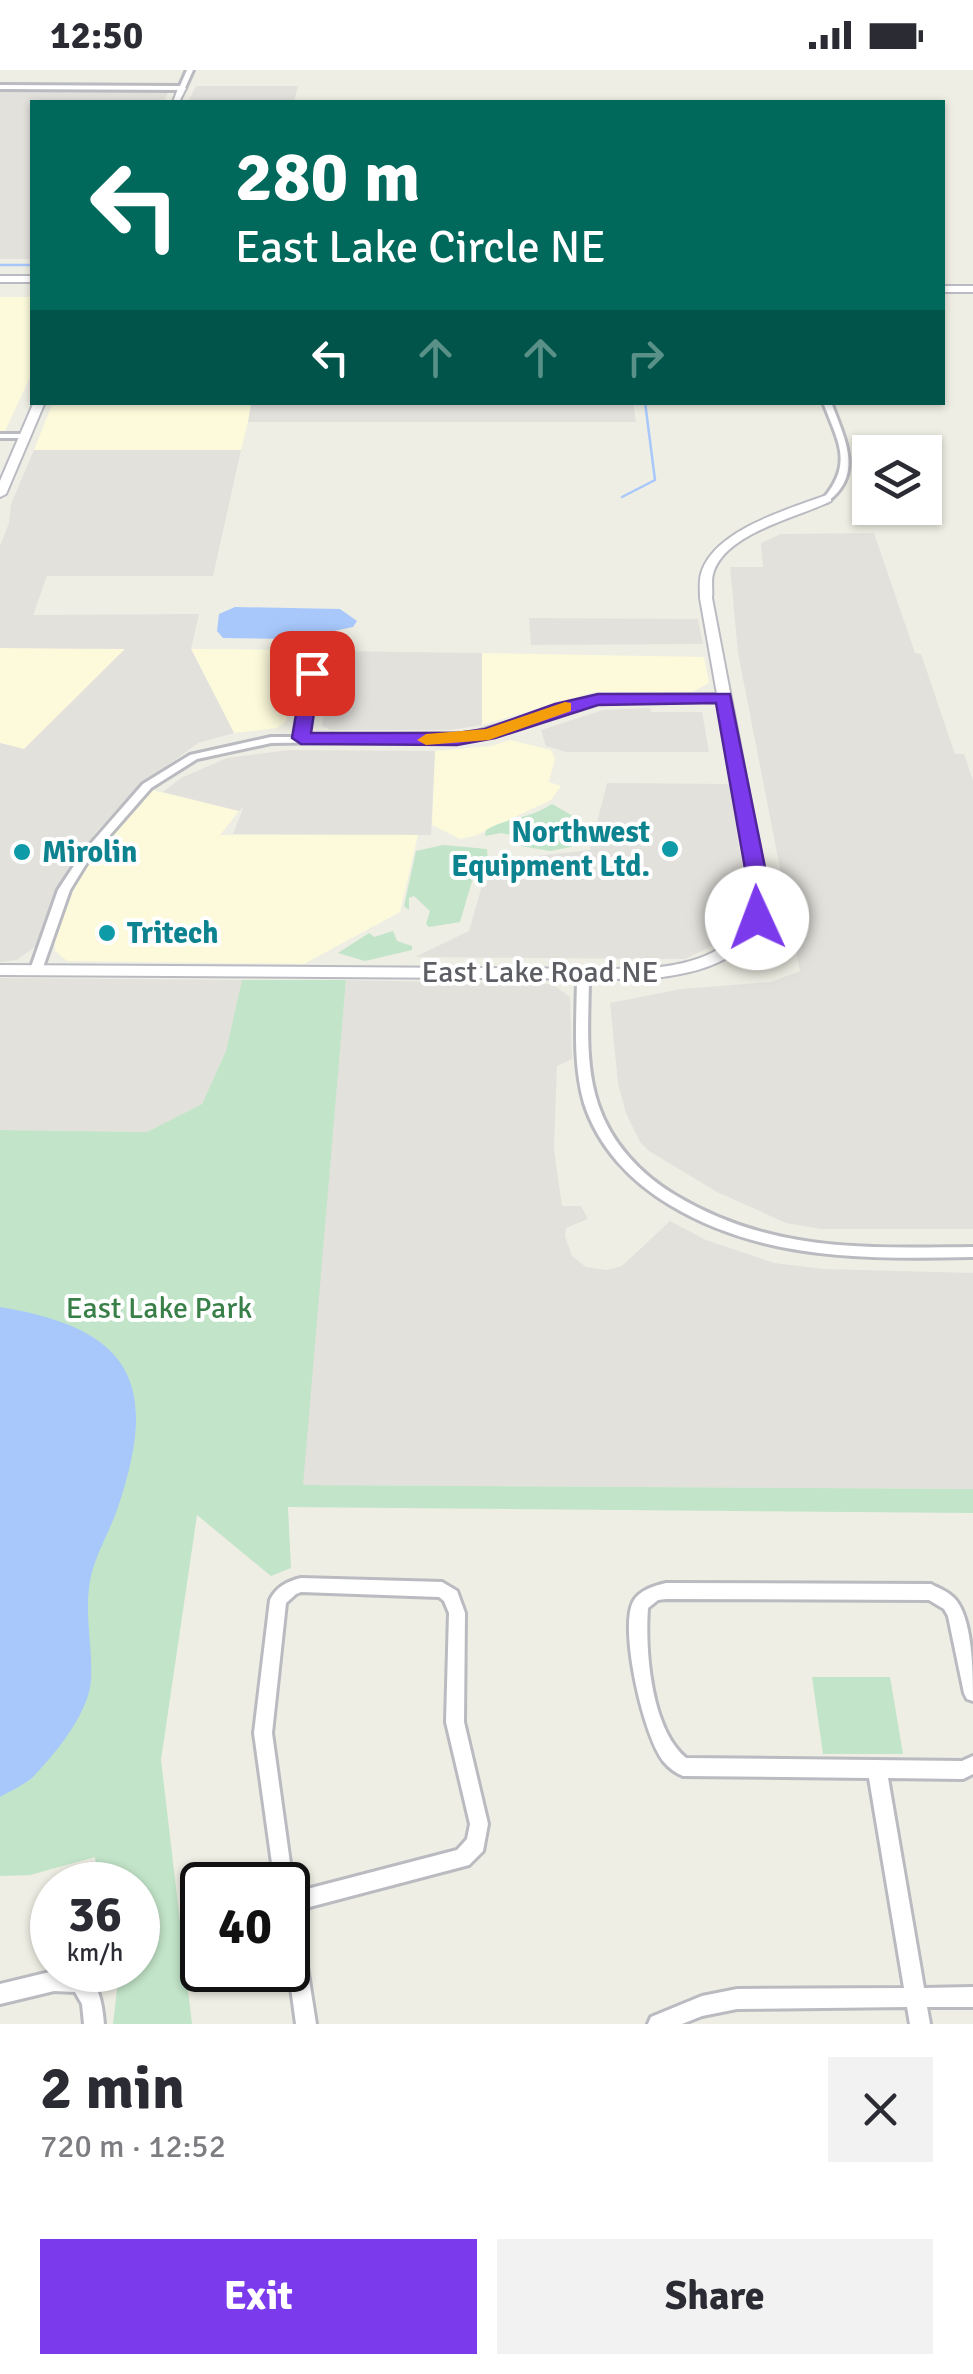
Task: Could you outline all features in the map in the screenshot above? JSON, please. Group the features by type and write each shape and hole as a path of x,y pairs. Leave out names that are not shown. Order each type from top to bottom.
{"street":[{"path":"0,87 178,97 190,70"},
{"path":"0,281 30,282"},
{"path":"945,289 973,289"},
{"path":"0,494 39,405"},
{"name":"East Lake Road NE","path":"0,970 662,973 701,965 740,942 757,918 761,897 704,588 720,550 746,531 827,499 843,483 846,458 828,405"},
{"path":"0,436 26,436"},
{"path":"301,738 314,656"},
{"path":"36,970 56,909 73,875 147,786 179,765 214,750 301,738 457,739 489,734 598,699 724,698"},
{"path":"584,974 590,1100 612,1147 652,1187 722,1229 802,1248 973,1252"},
{"path":"281,1862 263,1733 278,1600 291,1588 302,1585 442,1590 451,1596 457,1613 454,1722 479,1824 476,1844 462,1858 310,1898"},
{"path":"973,1693 956,1614 950,1604 930,1592 666,1591 654,1592 640,1605 648,1701 663,1750 676,1764 690,1769 963,1770 973,1765"},
{"path":"877,1769 920,2024"},
{"path":"0,1994 54,1982 81,1983 92,2002 94,2024"},
{"path":"301,1992 306,2024"},
{"path":"658,2024 702,2006 738,2000 973,1997"}],"shaded area":[{"path":"196,86 298,86 294,100 189,100"},
{"path":"0,89 169,90 165,100 30,100 30,259 0,259"},
{"path":"0,297 30,297 30,377 5,431 0,431"},
{"path":"52,405 252,405 241,450 34,450"},
{"path":"251,405 633,405 636,422 248,422"},
{"path":"34,450 241,450 213,576 47,576 33,615 199,614 191,649 234,733 198,743 136,788 96,832 64,876 36,946 17,960 0,962 0,743 24,749 125,649 0,648 0,546 11,504"},
{"path":"874,533 955,754 964,754 973,780 973,1229 821,1229 786,1223 717,1192 649,1151 640,1142 626,1113 618,1083 610,1003 681,989 771,982 800,971 738,653 730,567 763,567 761,543 781,534"},
{"path":"529,618 698,619 703,644 531,645"},
{"path":"0,648 126,649 24,749 0,743"},
{"path":"191,649 301,650 286,721 277,728 234,733"},
{"path":"333,651 482,653 482,725 450,730 330,730 322,726"},
{"path":"482,653 704,657 709,683 692,692 594,692 482,725"},
{"path":"650,708 651,712 702,712 709,752 566,752 546,746 541,730 603,710"},
{"path":"510,740 551,750 555,758 549,782 561,786 551,800 475,836 460,839 432,825 435,751 491,746"},
{"path":"289,750 435,751 431,835 233,834 244,806 239,811 163,792 181,778 227,758"},
{"path":"607,783 729,784 748,901 738,924 722,941 685,959 415,957 469,931 489,861 590,850"},
{"path":"152,790 239,811 220,835 418,835 400,912 304,964 67,961 55,951 55,941 75,885 96,853"},
{"path":"0,978 242,980 226,1051 202,1104 147,1132 0,1130"},
{"path":"346,980 552,984 570,997 572,1059 557,1066 554,1149 562,1206 581,1206 588,1219 566,1228 565,1236 572,1256 586,1267 606,1270 622,1266 670,1221 706,1240 774,1263 824,1269 973,1273 973,1489 302,1485"}],"green space":[{"path":"552,804 585,823 583,829 574,831 580,839 571,847 550,851 521,846 521,837 501,833 485,836 486,830 494,826"},
{"path":"443,845 487,849 488,860 472,881 460,922 429,927 426,924 430,911 414,896 409,898 409,910 404,906 416,851"},
{"path":"393,931 397,941 412,946 412,950 365,961 338,953 369,933 374,937"},
{"name":"East Lake Park","path":"242,980 346,980 303,1485 973,1489 973,1513 288,1507 291,1568 271,1576 197,1515 161,1760 180,1922 180,1992 188,1992 192,2024 113,2024 117,1992 160,1992 160,1862 96,1862 95,1857 77,1862 30,1862 30,1875 0,1876 0,1130 147,1132 202,1104 226,1051"},
{"path":"812,1677 890,1677 903,1754 823,1754"}],"water":[{"path":"235,607 340,609 357,621 353,627 296,639 223,638 217,631 219,614"},
{"path":"0,1307 81,1330 107,1348 125,1370 134,1397 136,1429 117,1510 90,1581 89,1693 70,1732 42,1768 0,1797"}],"waterway":[{"path":"0,265 30,265"},
{"path":"622,497 655,480 645,405"}],"slow traffic":[{"path":"426,740 489,734 565,707"}],"place":[{"name":"Northwest Equipment Ltd.","path":"670,849"},
{"name":"Mirolin","path":"22,852"},
{"name":"Tritech","path":"107,933"}],"route":[{"path":"312,673 301,738 457,739 489,734 598,699 724,698 761,897 757,918"}]}
